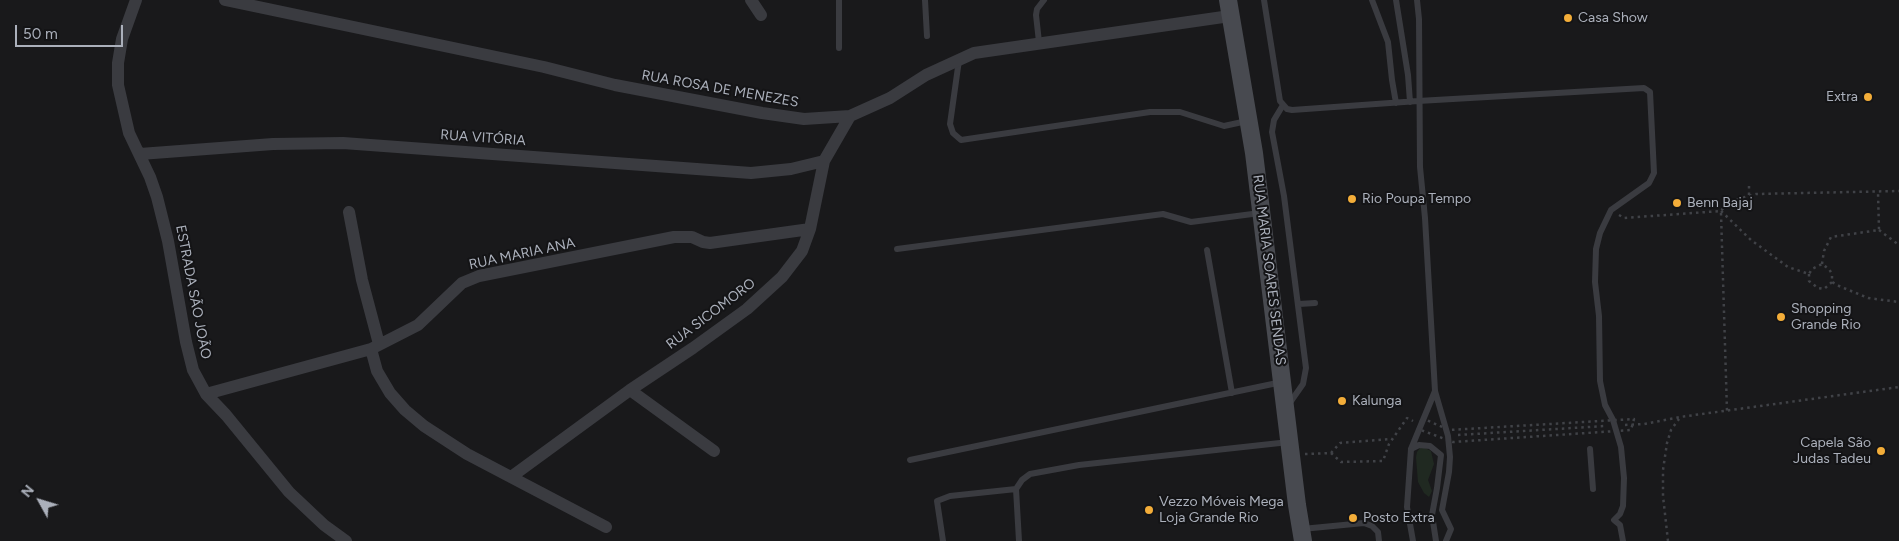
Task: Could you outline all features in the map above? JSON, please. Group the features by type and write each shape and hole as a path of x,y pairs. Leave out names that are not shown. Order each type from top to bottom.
{"main road":[{"name":"RUA MARIA SOARES SENDAS","path":"1229,8 1262,213 1302,535"}],"street":[{"name":"ESTRADA SÃO JOÃO","path":"136,0 122,39 118,63 118,85 129,133 140,154 157,197 168,241 186,342 193,370 206,394 226,415 289,492 324,525 346,541"},
{"name":"RUA ROSA DE MENEZES","path":"225,0 544,67 615,85 762,113 804,119 850,116 890,98 926,75 974,53 1229,8"},
{"path":"751,0 761,15"},
{"name":"RUA SICOMORO","path":"511,477 630,390 747,309 782,277 802,251 810,229 824,161 850,116"},
{"name":"RUA VITÓRIA","path":"140,154 273,144 342,143 751,173 791,169 824,161"},
{"path":"349,212 375,346 377,371 390,393 405,410 424,426 467,454 606,527"},
{"name":"RUA MARIA ANA","path":"206,394 375,346 418,325 462,283 479,276 674,236 692,237 703,242 710,242 810,229"},
{"path":"630,390 714,451"}],"lane":[{"path":"839,0 840,48"},
{"path":"925,0 927,36"},
{"path":"1039,42 1036,15 1037,9 1044,0"},
{"path":"1264,0 1280,101 1287,109 1648,89 1651,95 1654,173 1649,183 1611,210 1600,233 1596,249 1595,282 1599,316 1600,381 1605,405 1621,447 1624,487 1623,506 1620,514 1614,520 1620,525 1623,541"},
{"path":"1372,0 1388,42 1396,103"},
{"path":"1396,0 1408,75 1410,102"},
{"path":"1417,0 1420,167 1425,218 1435,391 1443,431 1448,438 1449,472 1442,510 1451,530 1446,541"},
{"path":"959,59 950,124 953,132 962,140 1150,112 1180,112 1224,126 1248,121"},
{"path":"1283,105 1274,120 1272,132 1284,196 1306,368 1303,384 1286,409"},
{"path":"897,249 1163,214 1196,222 1262,213"},
{"path":"1207,250 1232,393"},
{"path":"1298,304 1316,303"},
{"path":"910,460 1283,382"},
{"path":"1412,541 1407,507 1410,450 1435,391"},
{"path":"1410,450 1419,445 1430,446 1441,455 1432,515 1436,541"},
{"path":"1019,541 1016,489 1022,480 1030,474 1079,465 1290,449"},
{"path":"1590,449 1592,489"},
{"path":"942,541 937,501 950,496 1016,489"},
{"path":"1302,535 1364,523 1372,526 1378,532 1380,541"}],"path":[{"path":"1749,186 1749,196"},
{"path":"1727,411 1721,211 1728,202 1749,196 1899,191"},
{"path":"1878,192 1879,230"},
{"path":"1611,210 1624,218 1721,211 1751,240 1788,267 1809,274"},
{"path":"1822,264 1824,251 1831,237 1879,230 1899,245"},
{"path":"1822,264 1832,274 1832,282 1824,289 1818,288 1810,281 1809,274 1812,269 1822,264"},
{"path":"1832,282 1868,298 1899,302"},
{"path":"1633,424 1644,424 1680,417 1899,387"},
{"path":"1668,541 1663,496 1663,470 1671,430 1680,417"},
{"path":"1290,449 1331,453 1340,462 1383,460 1393,439 1407,418 1427,427"},
{"path":"1420,424 1443,431 1614,426 1631,430 1634,419 1614,426 1452,442 1443,431"},
{"path":"1420,424 1448,438 1614,426"},
{"path":"1331,453 1340,443 1393,439"}],"shaded area":[{"path":"1420,448 1431,451 1434,464 1428,480 1432,491 1429,497 1424,493 1418,482 1416,457"}],"place":[{"name":"Casa Show","path":"1568,18"},
{"name":"Extra","path":"1868,97"},
{"name":"Rio Poupa Tempo","path":"1352,199"},
{"name":"Benn Bajaj","path":"1677,203"},
{"name":"Shopping Grande Rio","path":"1781,317"},
{"name":"Kalunga","path":"1342,401"},
{"name":"Capela São Judas Tadeu","path":"1881,451"},
{"name":"Vezzo Móveis Mega Loja Grande Rio","path":"1149,510"},
{"name":"Posto Extra","path":"1353,518"}]}
